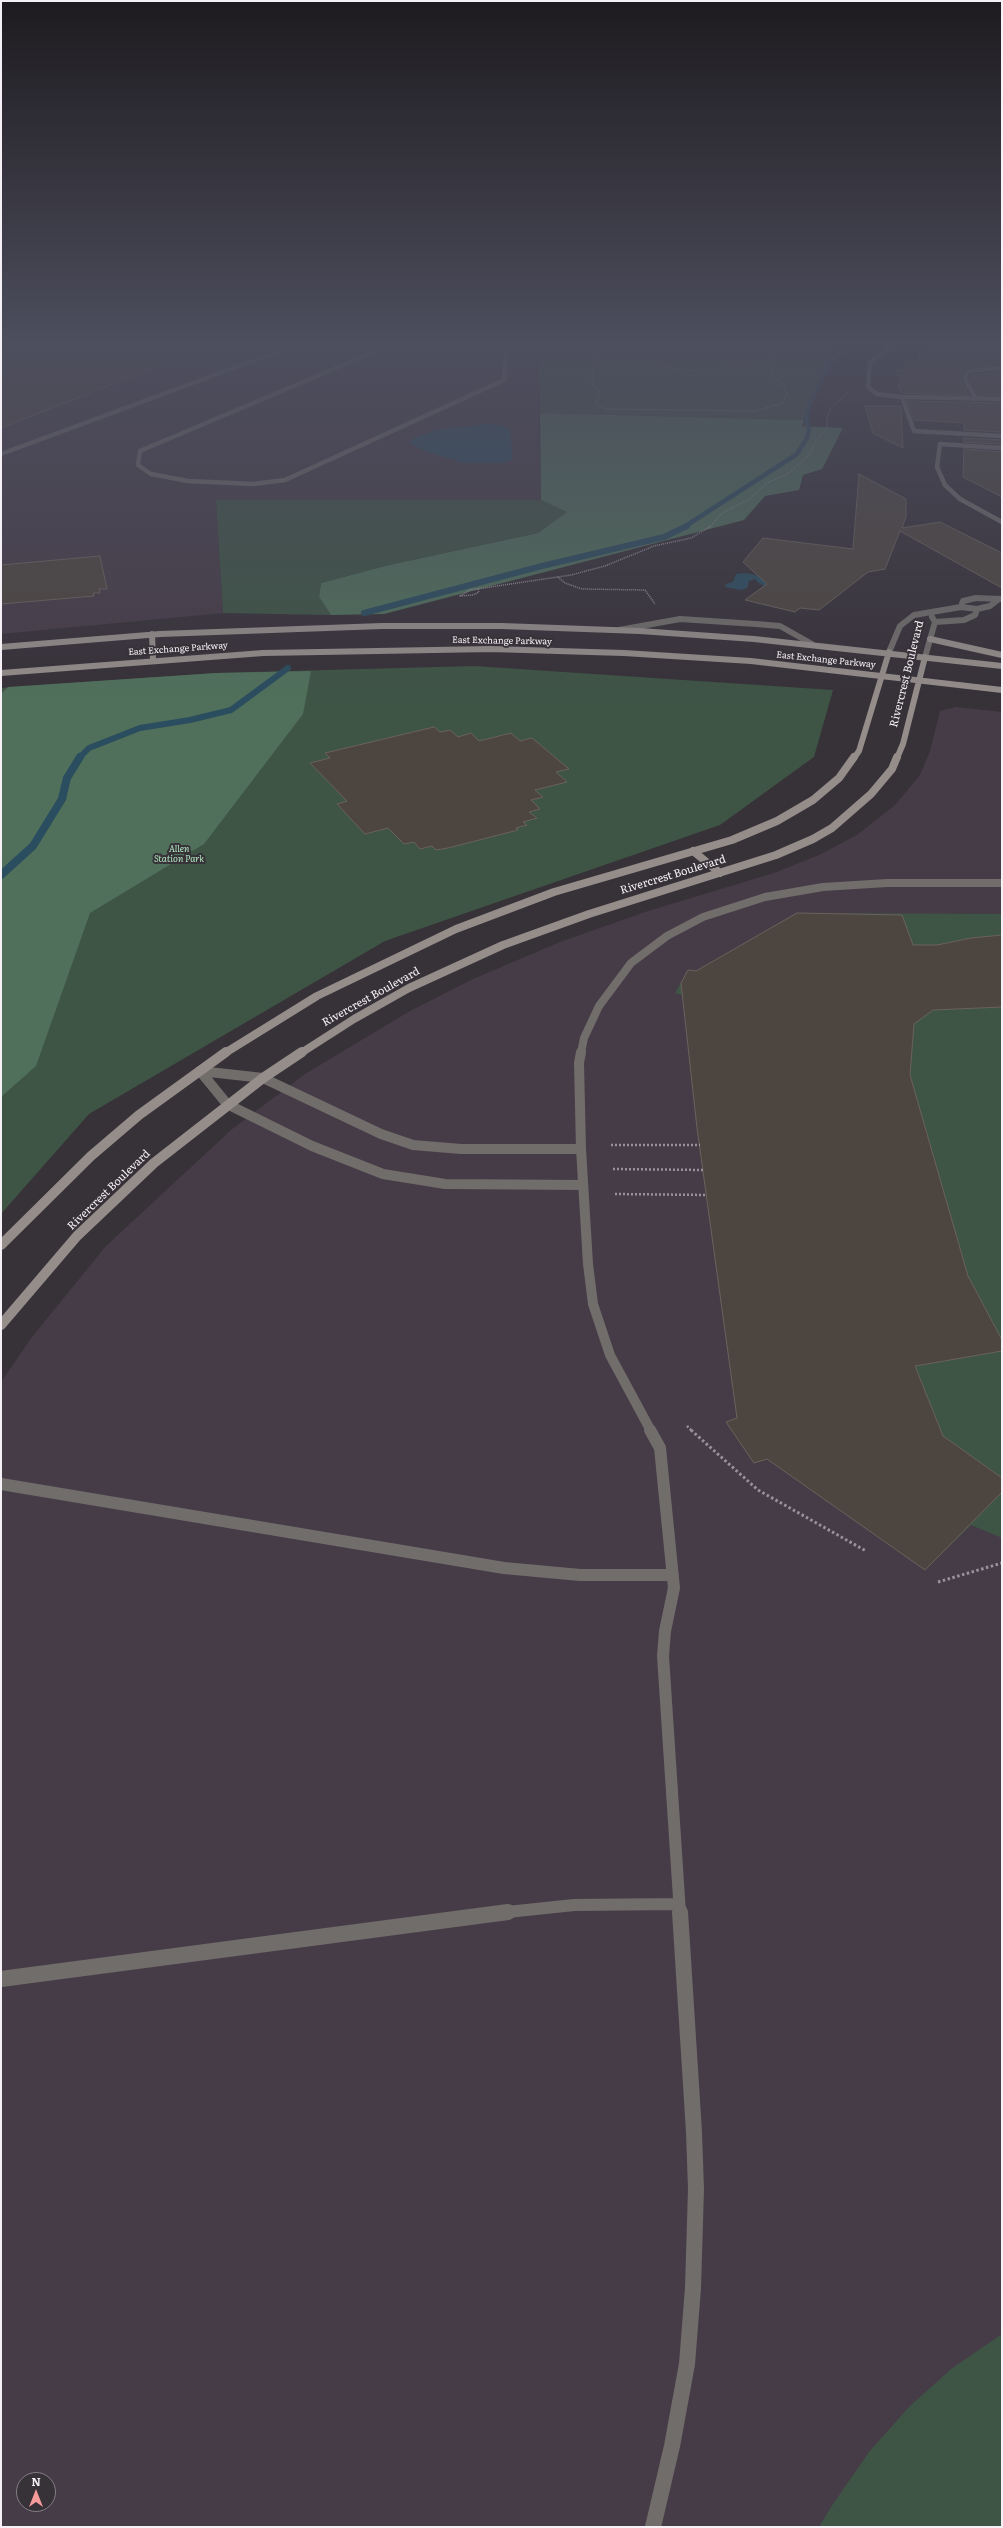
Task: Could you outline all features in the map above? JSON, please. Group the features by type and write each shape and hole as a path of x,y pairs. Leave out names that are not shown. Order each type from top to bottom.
{"street":[{"path":"138,464 151,474 188,481 253,484 285,480 319,464"},
{"path":"937,464 937,467 945,484 960,499 1002,522"},
{"path":"962,606 963,601 976,598 1001,600"},
{"path":"930,614 962,606 977,609 990,606 1001,600"},
{"path":"935,622 964,620 975,615 977,609"},
{"name":"Rivercrest Boulevard","path":"1,1245 91,1156 139,1115 234,1047 317,996 456,929 554,892 732,840 772,823 802,807 832,785 848,768 859,751 889,652 900,626 914,615 930,614 935,622 924,657 900,753 892,769 871,794 836,824 813,839 776,855 589,914 473,958 410,988 354,1019 263,1078 227,1104 154,1163 105,1208 47,1270 1,1325"},
{"path":"619,630 680,619 756,624 780,626 812,644"},
{"name":"East Exchange Parkway","path":"1,647 152,634 382,626 502,626 619,630 812,644 1002,666"},
{"path":"152,634 153,660"},
{"path":"930,639 1002,654"},
{"name":"East Exchange Parkway","path":"1,673 153,660 325,651 525,650 702,657 882,674 1002,690"},
{"path":"693,851 720,873"},
{"path":"653,2527 683,2392 693,2288 696,2189 694,2132 663,1656 665,1631 673,1600 673,1575 660,1448 610,1355 593,1304 588,1264 581,1149 579,1063 584,1038 599,1006 622,974 639,956 667,936 725,908 808,889 871,883 1002,883"},
{"path":"200,1071 263,1078 381,1134 413,1144 461,1149 581,1149"},
{"path":"200,1071 227,1104 346,1161 404,1179 445,1184 583,1185"},
{"path":"1,1484 504,1568 580,1575 673,1575"},
{"path":"1,1979 493,1913 574,1905 678,1904"}],"path":[{"path":"478,589 479,592 473,595 460,596 470,590 571,575 605,566 654,546 691,538 709,529 721,514 750,498 766,483 789,473 799,464"},
{"path":"611,1144 700,1145"},
{"path":"613,1169 703,1170"},
{"path":"615,1194 706,1195"},
{"path":"687,1426 758,1490 866,1551"},
{"path":"938,1582 1002,1563"}],"shaded area":[{"path":"1,464 540,464 541,500 216,500 223,613 1,634"},
{"path":"956,707 1002,712 1002,2527 1,2527 1,1382 32,1337 106,1246 231,1130 305,1074 410,1011 473,979 560,942 648,911 774,873 819,855 857,835 895,805 920,775 930,751 940,711"}],"green space":[{"path":"541,464 825,464 822,469 803,475 799,490 765,496 744,520 384,614 331,615 319,597 321,583 389,565 538,533 567,512 541,500"},
{"path":"216,500 541,500 568,512 538,533 389,565 321,583 319,597 331,615 223,613"},
{"name":"Allen Station Park","path":"474,666 833,690 814,757 720,825 385,941 89,1114 1,1214 1,688 216,673"},
{"path":"311,671 303,714 204,844 90,913 36,1066 1,1097 1,694 8,687 216,673"},
{"path":"797,913 1002,914 1002,1538 971,1525 925,1570 767,1459 754,1463 726,1422 737,1418 682,995 675,993 688,970 696,971"},
{"path":"1002,2334 1002,2527 819,2527 869,2452 909,2407 951,2369"}],"water":[{"path":"746,573 763,577 770,588 760,584 755,579 749,581 747,588 741,590 725,587 726,584 733,582 736,574"}],"building":[{"path":"963,464 1002,464 1002,497 963,477"},
{"path":"859,474 906,499 906,517 902,528 940,522 1002,553 1002,588 900,531 885,569 868,572 819,610 800,608 795,612 745,600 767,584 743,562 763,538 853,549"},
{"path":"100,556 107,589 99,589 100,593 93,593 94,596 1,604 1,565"},
{"path":"434,727 440,732 450,730 458,737 471,733 479,741 511,733 520,741 532,738 569,769 556,772 567,782 535,790 543,797 531,800 540,809 529,812 537,818 523,822 527,825 516,828 518,830 448,848 436,850 432,846 420,849 414,842 404,844 388,828 365,834 337,804 347,801 310,763 330,758 325,753"},
{"path":"797,913 902,915 913,945 937,945 971,938 1002,935 1002,1007 933,1010 914,1024 910,1075 968,1276 1002,1340 1002,1351 915,1366 943,1436 1002,1478 1002,1492 925,1570 767,1459 754,1463 726,1422 737,1418 697,1128 681,983 688,970 696,971"}],"waterway":[{"path":"684,527 782,464"},
{"path":"364,613 542,566 664,537 687,526"},
{"path":"80,757 89,748 140,728 190,720 231,710 288,668"},
{"path":"1,875 33,846 62,799 67,778 80,757"}]}
